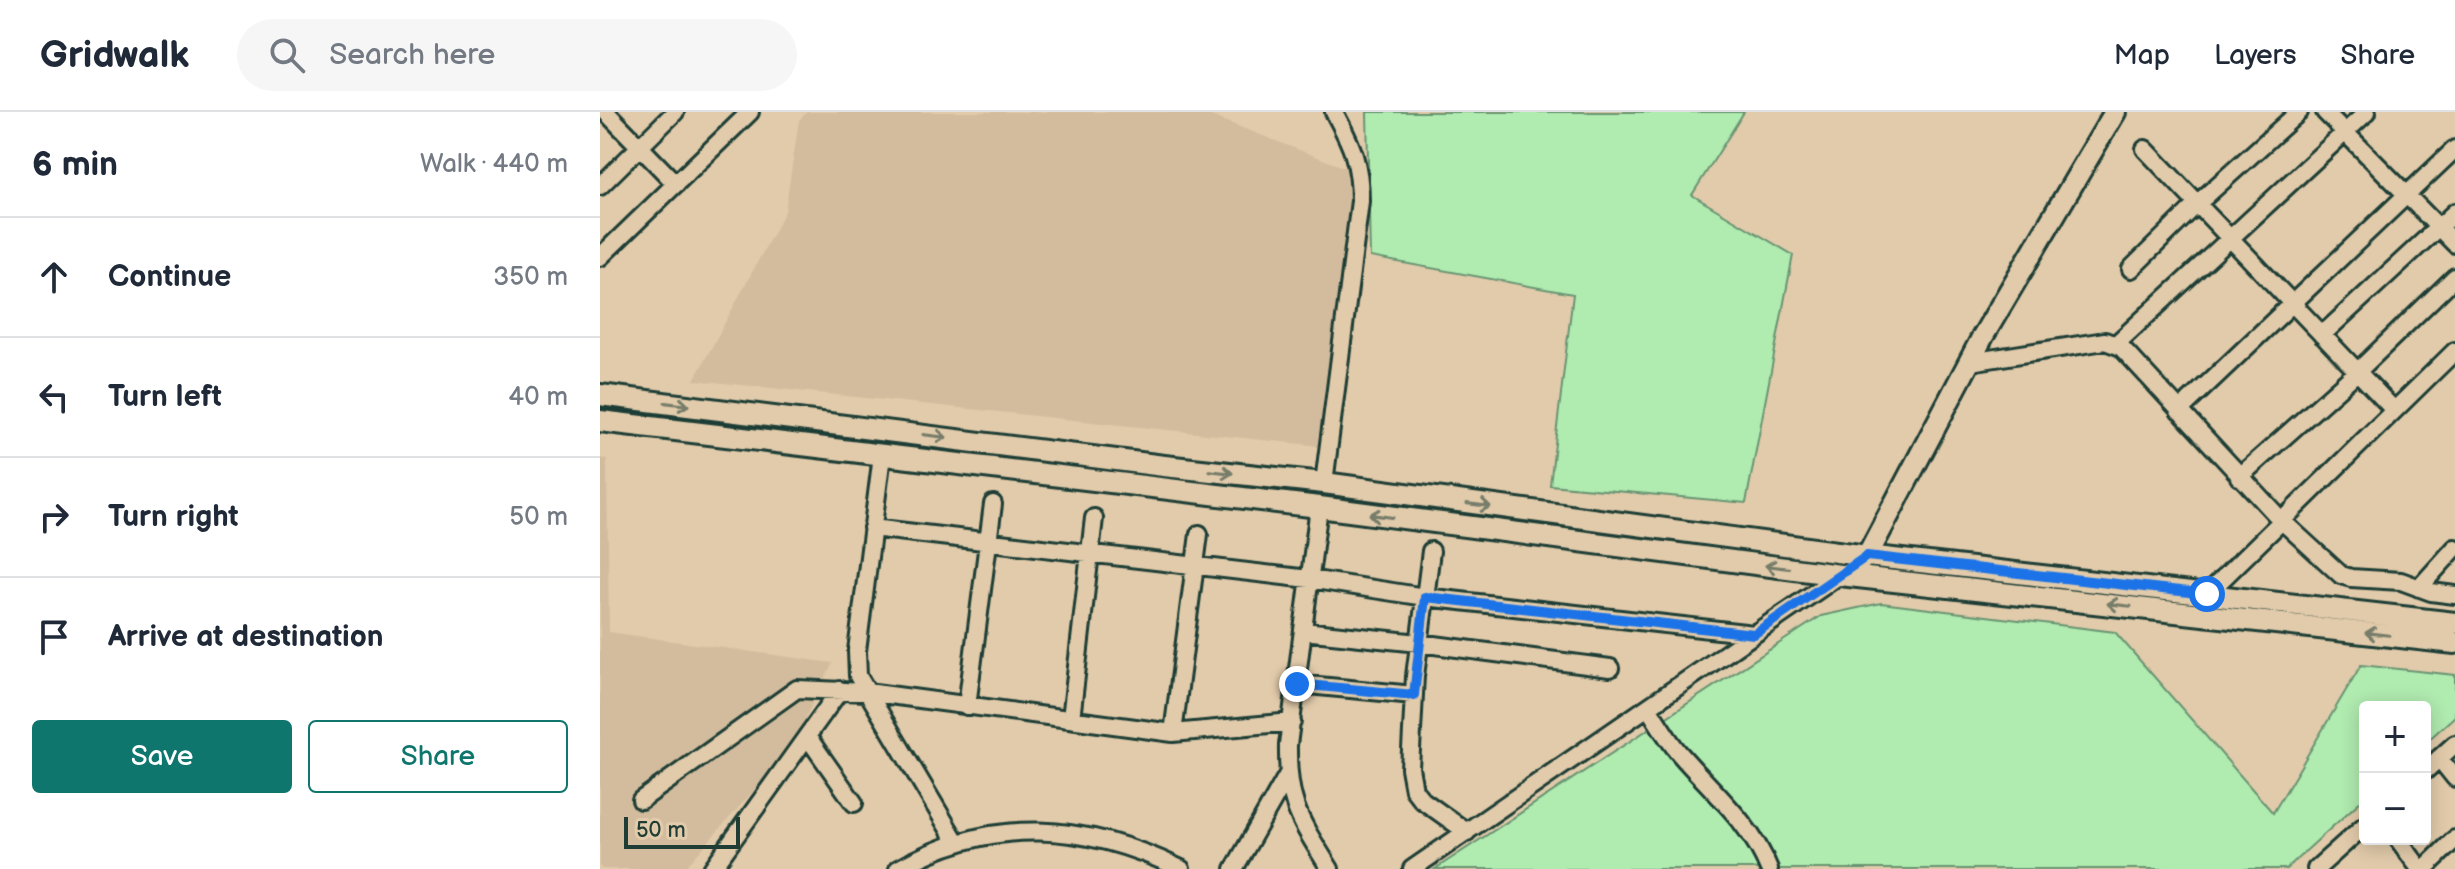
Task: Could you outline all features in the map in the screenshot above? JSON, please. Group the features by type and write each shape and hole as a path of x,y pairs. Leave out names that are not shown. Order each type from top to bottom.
{"main road":[{"path":"1840,575 1867,556 1970,362 2115,112"},
{"path":"600,395 1164,466 1324,483 1867,556 2455,623"},
{"path":"626,424 629,398"},
{"path":"600,421 1319,507 1840,575 2455,643"},
{"path":"1162,490 1164,466"}],"street":[{"path":"606,112 676,184"},
{"path":"600,186 675,112"},
{"path":"600,257 750,112"},
{"path":"1324,483 1360,201 1360,172 1353,147 1334,112"},
{"path":"2131,269 2197,204 2299,112"},
{"path":"2325,112 2455,244"},
{"path":"2116,344 2367,112"},
{"path":"2145,149 2394,410"},
{"path":"2179,411 2455,149"},
{"path":"2322,335 2455,212"},
{"path":"2239,477 2357,372 2455,277"},
{"path":"1970,362 2105,341 2116,344 2239,477 2341,575 2401,581 2455,595"},
{"path":"2207,594 2455,351"},
{"path":"882,455 857,651 858,676 957,843"},
{"path":"967,706 993,504"},
{"path":"1319,507 1288,774 1293,806 1330,869"},
{"path":"1071,719 1094,518"},
{"path":"872,528 1090,556 1309,579 1425,597 1754,634"},
{"path":"1173,733 1199,534"},
{"path":"2419,588 2455,548"},
{"path":"1431,551 1419,643 1410,768 1414,790 1422,800 1467,832"},
{"path":"1412,869 1840,575"},
{"path":"1303,631 1610,668"},
{"path":"1297,684 1414,695"},
{"path":"641,800 797,689 867,692 1173,733 1292,722"},
{"path":"712,869 840,690"},
{"path":"1648,707 1678,751 1749,831 1763,852 1769,869"},
{"path":"807,736 854,803"},
{"path":"2431,765 2455,744"},
{"path":"2439,758 2455,778"},
{"path":"1234,869 1288,774"},
{"path":"2316,869 2359,830"},
{"path":"898,869 957,843 1002,833 1048,831 1094,836 1139,849 1181,869"},
{"path":"2403,845 2422,869 2455,839"}],"shaded area":[{"path":"807,112 1201,112 1354,171 1320,446 694,380 785,211 799,120"},
{"path":"600,458 607,459 609,632 833,663 788,752 684,869 600,867"}],"green space":[{"path":"1367,112 1744,112 1692,195 1793,255 1746,503 1550,485 1573,294 1370,257"},
{"path":"1881,603 2115,632 2273,813 2361,665 2455,675 2455,716 2431,738 2431,701 2359,701 2359,802 2286,869 1435,869 1821,616"}],"route":[{"path":"1297,684 1414,695 1425,597 1754,634 1867,556 2207,594"}]}
